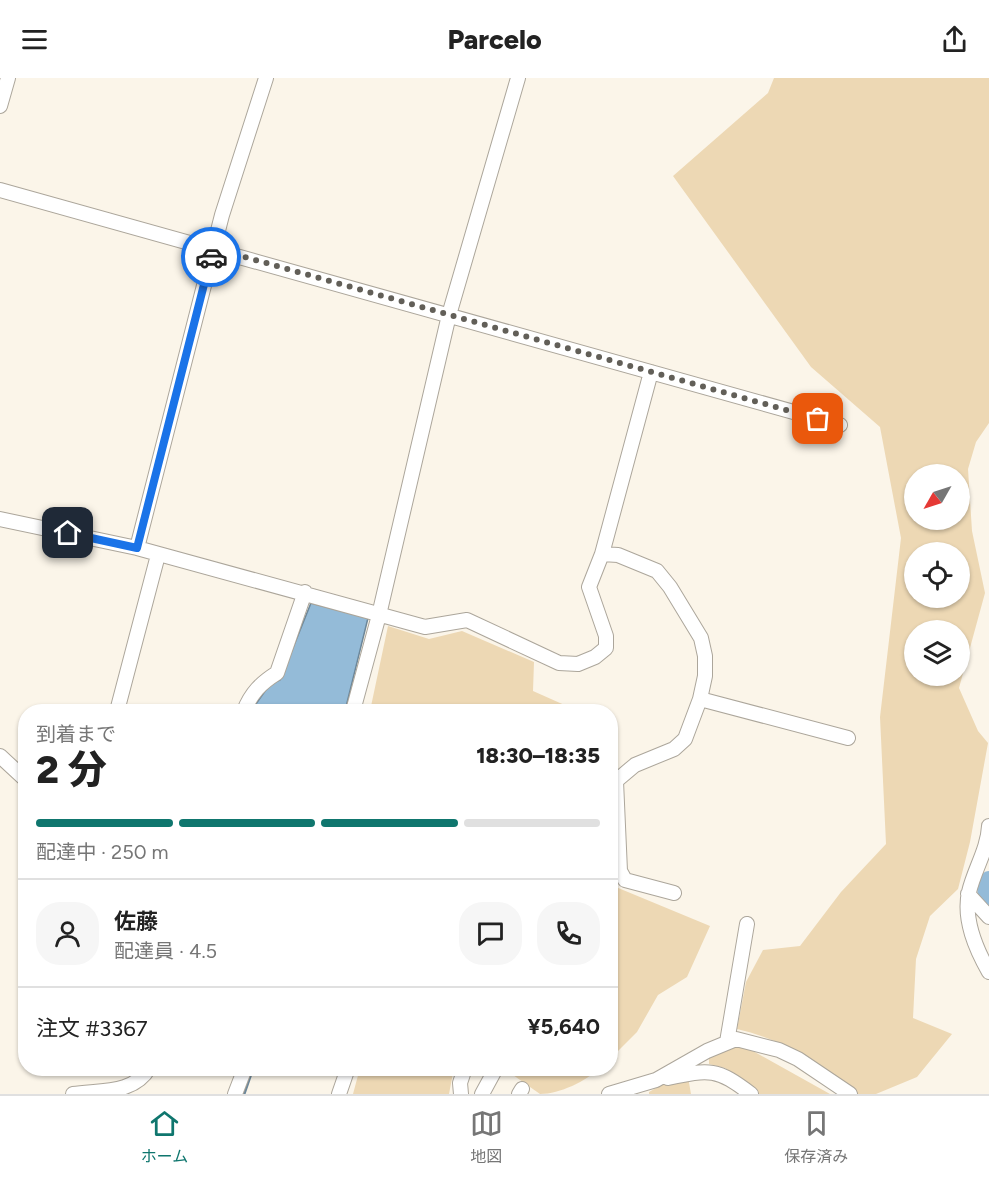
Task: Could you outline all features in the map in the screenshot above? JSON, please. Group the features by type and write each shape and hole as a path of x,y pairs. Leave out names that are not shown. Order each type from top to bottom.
{"street":[{"path":"0,106 8,78"},
{"path":"137,548 213,248 266,78"},
{"path":"355,704 379,615 449,315 518,78"},
{"path":"0,190 840,425"},
{"path":"0,519 137,548 425,627 467,620 559,663 578,664 596,657 606,648 606,636 589,587 602,554 651,372"},
{"path":"602,554 618,555 657,571 670,587 701,638 705,657 705,676 700,699 686,739 674,749 635,765 618,779"},
{"path":"119,704 158,555"},
{"path":"247,704 262,682 277,673 304,592"},
{"path":"700,699 848,738"},
{"path":"0,756 18,773"},
{"path":"618,826 620,870 624,880 674,893"},
{"path":"989,826 989,837 968,894 972,937 989,972"},
{"path":"968,894 989,917"},
{"path":"728,1042 747,924"},
{"path":"656,1080 736,1039 779,1050 798,1059 850,1094"},
{"path":"609,1094 687,1073 713,1072 728,1076 751,1094"},
{"path":"73,1094 133,1087 144,1076"},
{"path":"235,1094 241,1076"},
{"path":"339,1094 345,1076"},
{"path":"346,1094 351,1076"},
{"path":"461,1094 460,1083 462,1076"},
{"path":"482,1094 492,1076"}],"shaded area":[{"path":"774,78 989,78 989,423 976,442 969,464 904,464 904,530 970,530 970,500 972,531 985,593 970,648 970,620 904,620 904,686 960,686 978,731 988,743 970,842 958,889 930,916 916,959 913,1018 952,1034 917,1077 876,1094 858,1094 801,1054 770,1039 737,1029 746,982 763,950 800,946 841,892 886,844 880,717 901,538 880,427 811,367 673,176 768,93"},
{"path":"388,626 429,639 462,631 534,662 533,691 562,704 371,704"},
{"path":"618,888 710,926 687,977 658,995 637,1032 618,1051"},
{"path":"738,1046 753,1051 830,1094 759,1094 725,1068 709,1064 709,1055"},
{"path":"358,1076 452,1076 449,1094 353,1094"},
{"path":"514,1076 590,1076 556,1092 540,1094"},
{"path":"688,1077 691,1094 649,1094 663,1084"}],"water":[{"path":"311,603 368,618 347,704 256,704 270,684 280,680"}],"waterway":[{"path":"989,880 986,888 989,915"},
{"path":"244,1094 250,1076"}],"way so far":[{"path":"211,257 213,248 818,419"}],"route":[{"path":"68,533 137,548 211,257"}]}
